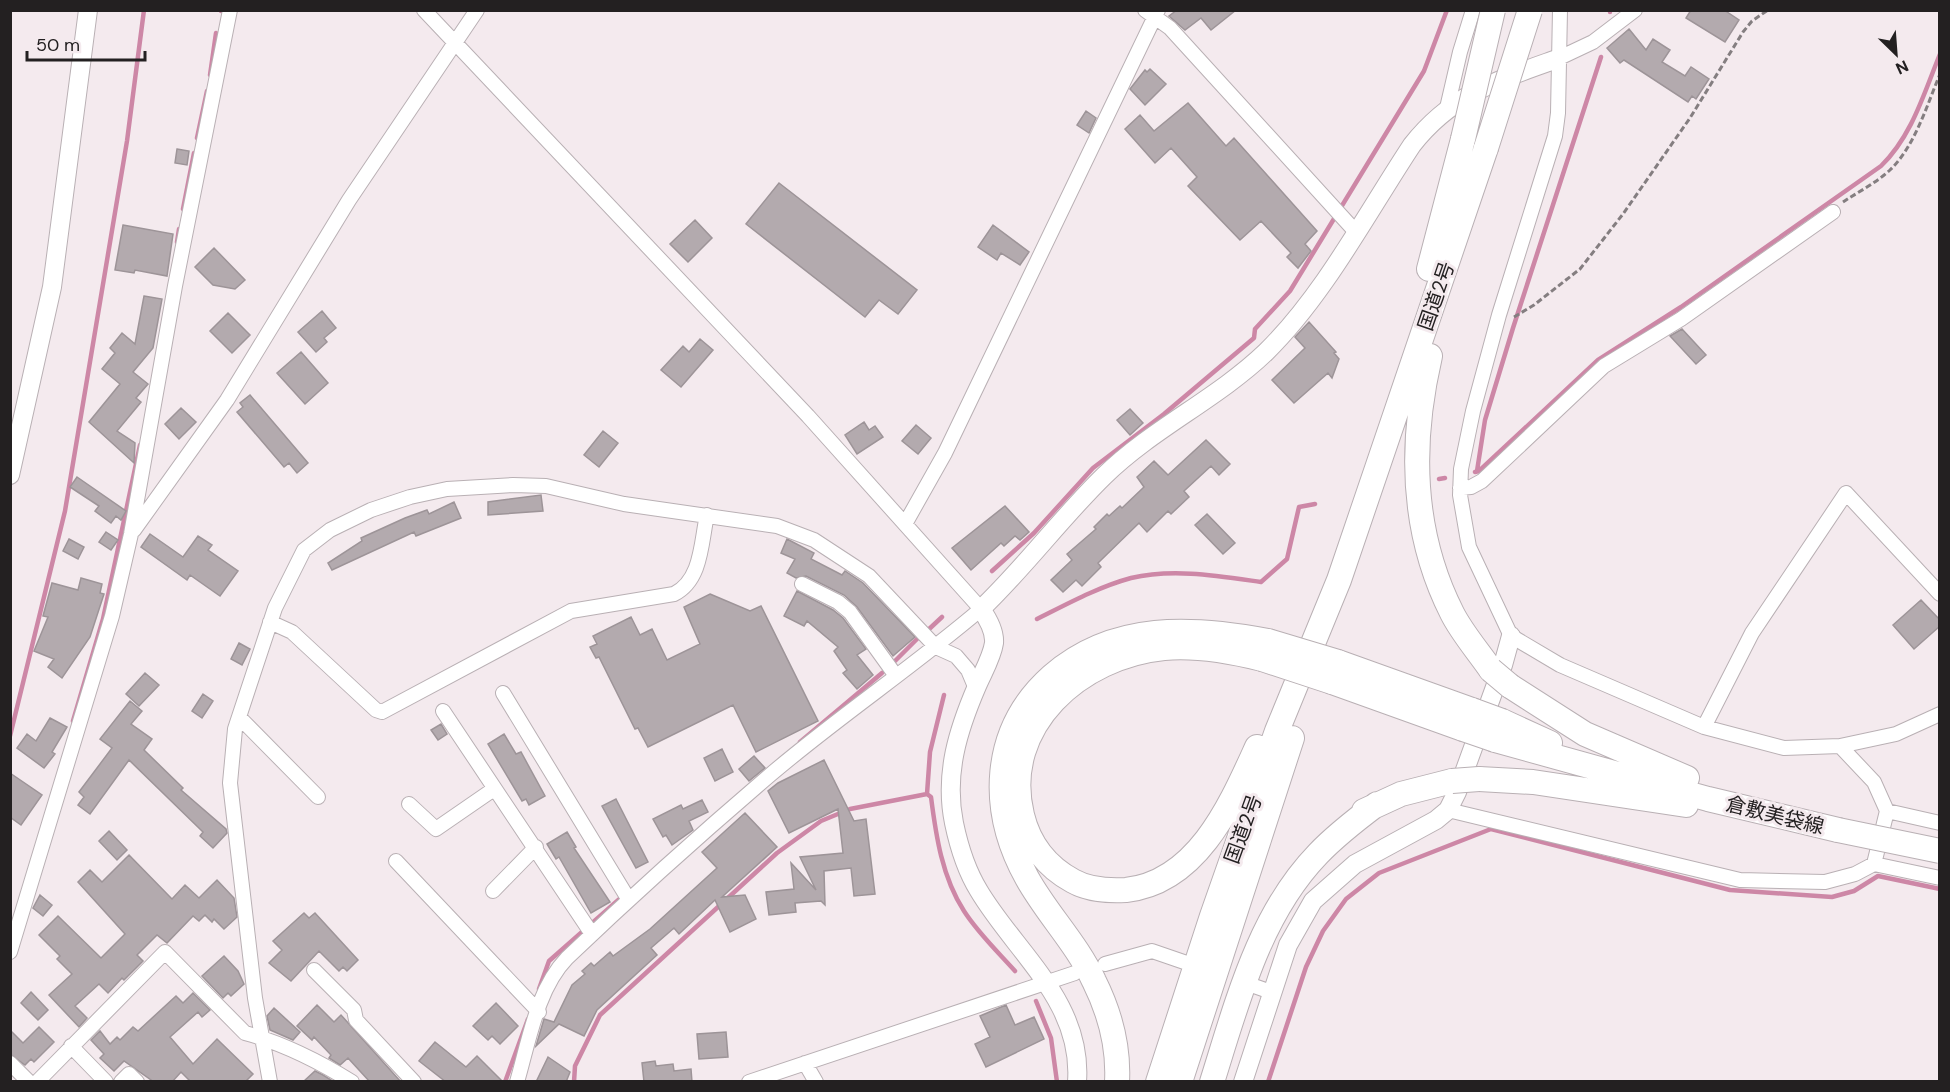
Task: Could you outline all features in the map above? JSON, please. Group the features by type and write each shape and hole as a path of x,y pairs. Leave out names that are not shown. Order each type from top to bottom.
{"highway":[{"path":"1375,477 1391,391 1435,251 1493,10"},
{"name":"国道2号","path":"1180,1082 1292,738 1339,580 1486,148 1530,10"},
{"path":"1459,228 1420,405 1416,450 1417,486 1426,539 1441,588 1466,635 1491,670 1557,718 1616,748 1804,823"},
{"name":"国道2号","path":"1158,1082 1212,916 1294,690 1339,580"},
{"path":"1115,1082 1116,1042 1094,979 1027,879 1010,840 1004,819 1000,779 1008,739 1017,719 1043,684 1062,668 1102,646 1124,638 1170,630 1216,632 1265,650"},
{"path":"1265,650 1164,648 1120,657 1090,671 1061,691 1032,729 1019,771 1022,814 1028,833 1047,863 1077,884 1114,891 1149,884 1184,864 1217,826 1268,721 1294,690"},
{"name":"倉敷美袋線","path":"1265,650 1335,672 1612,771 1804,823 1940,851"},
{"path":"1211,987 1238,950 1265,903 1287,873 1329,834 1377,804 1426,786 1479,779 1533,782 1804,823"},
{"path":"1212,1082 1245,981 1282,901 1317,855 1377,804"}],"street":[{"path":"10,475 52,287 88,10"},
{"path":"10,952 112,616 131,534 175,286 230,10"},
{"path":"424,10 808,416 987,618 994,642 954,752 950,789 954,821 964,859 976,887 999,922 1048,984 1066,1015 1074,1042 1077,1082"},
{"path":"131,534 227,400 349,200 477,10"},
{"path":"1447,108 1460,51 1473,10"},
{"path":"1560,10 1557,59 1559,102 1555,136 1473,411 1461,469 1460,488 1469,547 1511,636 1560,664 1704,727 1784,748 1840,746 1896,734 1940,714"},
{"path":"517,1082 535,1007 558,967 590,929 770,774 936,647 981,609 1012,580 1104,476 1141,446 1237,377 1266,351 1320,286 1412,145 1429,123 1447,108 1489,84 1557,59 1593,42 1635,10"},
{"path":"905,524 945,453 1153,13 1170,28 1336,213 1355,231"},
{"path":"1460,488 1471,487 1482,481 1604,366 1681,319 1833,212"},
{"path":"269,1081 261,1038 230,783 235,729 270,622 308,544 330,530 371,510 410,497 447,489 546,486 624,504 777,526 814,540 844,557 889,596 936,647 956,656 968,670 976,688"},
{"path":"1704,727 1752,633 1846,493 1940,594"},
{"path":"270,622 292,632 376,710 382,712 571,611 674,594 682,590 694,574 707,515"},
{"path":"802,584 838,602 850,612 896,676"},
{"path":"1243,1082 1263,989 1299,923 1319,894 1355,864 1436,820 1448,810 1465,771 1511,636"},
{"path":"503,693 626,896"},
{"path":"443,711 590,929"},
{"path":"239,717 318,798"},
{"path":"1840,746 1874,782 1887,811 1874,864"},
{"path":"409,804 436,829 494,789"},
{"path":"1448,810 1740,880 1825,882 1855,874 1874,864 1940,878"},
{"path":"1887,811 1940,823"},
{"path":"493,891 536,847"},
{"path":"396,861 535,1007"},
{"path":"1105,964 1152,951 1184,962"},
{"path":"37,1082 165,952 245,1034 261,1038 333,1070 352,1082"},
{"path":"314,970 354,1010 356,1020 414,1082"},
{"path":"749,1082 1048,984 1059,977 1075,973"},
{"path":"71,1046 106,1082"},
{"path":"10,1063 29,1082"},
{"path":"805,1064 816,1082"},
{"path":"121,1082 129,1074 137,1082"}],"path":[{"path":"1516,316 1580,269 1623,214 1683,128 1743,32 1752,21 1768,10"},
{"path":"1833,212 1890,170 1903,153 1940,74"}],"building":[{"path":"1177,10 1236,10 1211,30 1201,18 1185,30 1169,16"},
{"path":"1691,10 1724,10 1739,20 1725,42 1686,18"},
{"path":"1629,29 1646,50 1653,39 1670,50 1662,62 1685,76 1691,67 1709,79 1696,99 1692,96 1688,102 1624,60 1620,63 1607,48"},
{"path":"1150,69 1166,84 1145,105 1130,89 1145,70 1147,72"},
{"path":"1188,103 1226,146 1234,138 1317,231 1305,244 1311,251 1298,268 1287,257 1291,253 1261,221 1240,240 1188,186 1197,177 1171,148 1155,163 1125,129 1140,115 1154,131"},
{"path":"1086,111 1096,118 1089,133 1077,125"},
{"path":"177,149 189,151 187,165 175,163"},
{"path":"779,183 917,290 898,314 879,300 865,317 746,224"},
{"path":"695,220 712,238 688,262 670,244"},
{"path":"123,225 173,234 167,276 135,270 134,273 115,270"},
{"path":"993,225 1029,252 1020,265 1001,253 997,260 978,247"},
{"path":"214,248 245,280 235,289 213,285 195,267"},
{"path":"144,296 162,299 153,348 133,372 148,384 136,398 141,402 117,431 135,443 134,463 89,422 120,384 102,369 115,353 110,348 122,333 135,344"},
{"path":"322,311 336,328 324,338 327,342 316,352 298,332"},
{"path":"228,313 250,335 232,353 210,331"},
{"path":"1309,322 1336,352 1334,353 1339,359 1332,378 1328,373 1294,403 1272,380 1305,348 1295,337"},
{"path":"1682,329 1706,355 1696,364 1670,336"},
{"path":"700,339 713,350 681,387 661,370 683,346 689,352"},
{"path":"301,352 328,383 305,404 277,373"},
{"path":"250,395 308,463 297,473 289,463 284,467 237,412 243,407 240,403"},
{"path":"181,408 196,422 179,439 165,424"},
{"path":"1130,409 1143,423 1130,435 1117,420"},
{"path":"864,422 869,430 875,426 883,437 857,454 845,435"},
{"path":"916,425 931,438 918,454 902,441"},
{"path":"603,431 618,443 599,467 584,455"},
{"path":"1206,440 1230,464 1219,475 1211,466 1184,491 1189,497 1171,514 1168,511 1147,532 1139,523 1098,563 1101,567 1082,586 1076,580 1063,592 1051,580 1072,560 1067,554 1096,529 1094,527 1107,514 1109,516 1120,506 1122,508 1144,487 1137,477 1154,461 1168,475"},
{"path":"77,477 126,511 121,520 116,516 111,523 95,511 99,506 70,487"},
{"path":"541,495 543,511 488,515 488,502"},
{"path":"454,502 461,518 416,536 414,532 332,570 328,563 362,541 361,538 405,518 427,510 429,514"},
{"path":"1005,506 1029,532 1020,540 1015,536 1004,546 1001,543 971,570 952,548"},
{"path":"1207,514 1235,543 1223,554 1195,525"},
{"path":"106,532 118,540 111,550 99,542"},
{"path":"150,534 183,557 198,536 212,545 208,550 238,571 220,596 190,575 187,580 141,547"},
{"path":"69,539 84,547 78,559 63,551"},
{"path":"787,539 814,553 811,559 842,575 845,571 863,583 915,637 893,656 857,607 844,595 806,576 796,578 787,573 795,559 781,553"},
{"path":"81,578 102,584 100,593 104,594 90,637 62,678 48,667 54,659 34,651 48,617 43,616 52,583 78,590"},
{"path":"797,591 833,610 843,618 866,649 857,655 873,675 857,689 843,673 847,670 834,651 838,647 807,621 804,626 784,616"},
{"path":"710,594 750,611 761,606 818,721 756,752 733,705 648,747 638,728 635,729 599,657 596,658 590,647 597,644 593,636 631,617 640,635 652,629 667,660 700,644 684,607"},
{"path":"1921,600 1940,620 1940,626 1914,649 1893,625"},
{"path":"239,643 250,649 242,665 231,659"},
{"path":"145,673 159,685 139,706 126,694"},
{"path":"203,694 213,701 202,718 192,711"},
{"path":"130,701 142,711 131,724 152,739 144,750 183,788 181,790 226,829 227,833 213,848 200,836 203,832 129,760 90,814 78,805 84,797 79,792 112,748 100,739"},
{"path":"50,718 67,727 52,752 55,754 44,768 17,748 27,734 36,741"},
{"path":"441,724 447,734 438,740 431,730"},
{"path":"504,734 516,754 521,752 545,796 529,805 526,799 522,801 488,744"},
{"path":"722,749 733,772 715,781 704,758"},
{"path":"754,756 765,768 749,781 739,769"},
{"path":"824,760 854,821 866,819 875,894 854,896 851,868 824,871 825,905 821,901 795,903 796,912 769,915 766,892 794,889 791,863 816,890 800,857 843,853 838,809 789,833 768,791 778,783"},
{"path":"10,773 42,795 21,825 10,817"},
{"path":"616,799 648,862 636,868 602,806"},
{"path":"702,800 708,812 689,821 693,830 672,845 666,835 663,837 653,819 681,805 683,809"},
{"path":"745,813 777,847 722,897 745,895 756,919 730,932 715,900 679,934 674,928 651,948 657,955 597,1010 584,1036 559,1024 536,1046 544,1019 554,1022 572,985 585,974 582,971 591,963 594,966 610,952 613,956 650,929 717,868 702,852"},
{"path":"109,831 127,850 117,860 99,841"},
{"path":"567,832 576,847 574,848 610,902 591,913 559,857 556,859 547,844"},
{"path":"129,855 172,899 185,885 199,898 217,880 234,898 237,917 224,929 214,919 212,922 205,915 199,921 193,916 167,943 157,935 137,955 143,961 124,980 122,978 108,993 99,984 75,1006 87,1018 79,1027 49,995 72,974 57,959 60,956 39,935 58,916 101,958 125,934 78,882 90,870 102,882"},
{"path":"40,895 52,905 43,916 33,908"},
{"path":"304,913 309,918 315,913 358,960 347,971 343,967 339,971 319,951 291,981 269,963 282,950 273,941"},
{"path":"224,956 238,971 244,984 231,996 228,993 223,998 202,976"},
{"path":"31,992 48,1010 38,1020 21,1003"},
{"path":"193,993 210,1010 202,1017 198,1012 170,1037 193,1064 217,1039 253,1074 245,1082 191,1082 181,1072 172,1082 154,1082 124,1061 114,1071 100,1058 104,1054 91,1040 100,1031 110,1044 117,1037 120,1040 133,1027 138,1031 176,996 183,1003"},
{"path":"496,1003 518,1026 500,1044 492,1036 488,1040 473,1026"},
{"path":"317,1005 334,1022 341,1015 401,1082 370,1082 348,1058 340,1065 329,1058 331,1055 314,1037 312,1040 297,1026"},
{"path":"1006,1005 1015,1025 1034,1017 1044,1039 986,1067 975,1044 990,1037 980,1016"},
{"path":"274,1008 300,1032 293,1040 270,1030 267,1016"},
{"path":"39,1027 54,1042 34,1062 31,1059 25,1065 10,1054 10,1030 23,1043"},
{"path":"726,1032 728,1057 699,1059 697,1034"},
{"path":"435,1042 466,1067 477,1056 503,1082 446,1082 419,1061"},
{"path":"548,1057 570,1072 566,1082 536,1082"},
{"path":"655,1061 656,1066 673,1064 674,1071 691,1069 692,1082 644,1082 642,1063"},
{"path":"315,1071 323,1075 334,1082 303,1082"}],"waterway":[{"path":"10,736 65,511 127,141 144,10"},
{"path":"992,571 1034,533 1093,468 1164,414 1254,338 1255,329 1290,291 1424,71 1447,10"},
{"path":"210,75 216,33"},
{"path":"1475,472 1479,471 1598,360 1681,307 1881,166 1909,128 1940,54"},
{"path":"1477,471 1485,420 1601,57"},
{"path":"197,138 207,91"},
{"path":"183,209 194,153"},
{"path":"177,242 179,229"},
{"path":"73,721 103,619 140,445"},
{"path":"1439,479 1445,478"},
{"path":"1037,619 1107,586 1147,575 1180,573 1261,582 1287,559 1299,507 1315,504"},
{"path":"927,631 942,617"},
{"path":"895,661 919,637"},
{"path":"800,742 882,673"},
{"path":"574,1082 575,1066 600,1015 777,853 821,821 850,809 927,794 930,752 944,695"},
{"path":"927,794 931,797 941,856 956,898 975,927 1015,971"},
{"path":"1268,1082 1306,967 1323,931 1346,899 1379,873 1491,829 1730,890 1832,897 1854,891 1878,876 1940,889"},
{"path":"539,989 549,961 624,895"},
{"path":"1036,1001 1051,1038 1057,1082"},
{"path":"505,1082 528,1019"}]}
